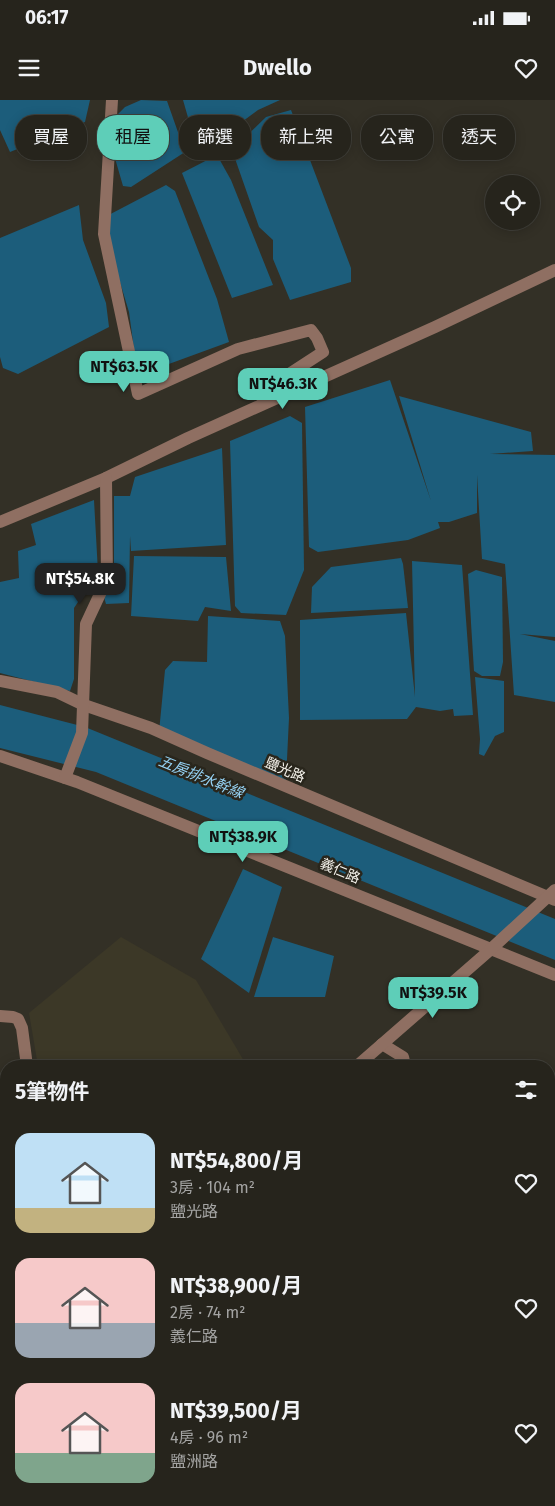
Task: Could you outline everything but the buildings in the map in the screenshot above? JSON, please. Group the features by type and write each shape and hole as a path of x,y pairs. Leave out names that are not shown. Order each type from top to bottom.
{"street":[{"path":"112,100 104,234 138,394 238,349 311,330 323,352 260,393 265,403"},
{"path":"0,522 106,478 555,270"},
{"path":"67,773 82,733 86,624 107,579 106,478"},
{"name":"鹽光路","path":"0,681 57,692 84,705 151,728 207,754 552,896"},
{"name":"義仁路","path":"0,756 67,773 311,876 555,975"},
{"path":"364,1060 490,950 534,908 552,896"},
{"path":"0,1016 18,1019 22,1028 26,1060"},
{"path":"382,1044 403,1057 404,1060"}],"shaded area":[{"path":"121,937 196,980 243,1060 37,1060 29,1013"}],"water":[{"path":"0,100 90,100 87,115 15,115 15,150 10,152 0,130"},
{"path":"141,100 167,101 179,135 179,156 131,187 123,186 115,160 169,160 169,115 117,115 125,107"},
{"path":"183,100 280,100 251,115 187,115"},
{"path":"291,110 293,115 273,115"},
{"path":"261,122 261,160 310,160 351,268 351,282 290,300 273,259 273,240 259,227 236,160 251,160 251,132"},
{"path":"207,160 220,160 231,180 273,285 232,298 182,173"},
{"path":"166,185 175,191 217,299 229,342 147,372 136,364 129,312 101,219"},
{"path":"79,205 83,240 106,303 109,327 18,374 3,368 0,357 0,238"},
{"path":"390,380 431,501 399,396 531,432 533,451 490,454 555,455 555,637 520,634 555,641 555,702 514,695 505,564 482,559 477,475 477,513 449,522 438,522 440,528 408,540 318,552 309,547 305,407"},
{"path":"290,416 302,423 304,570 286,615 241,613 235,606 230,441"},
{"path":"222,448 226,545 131,551 130,536 129,603 106,604 104,597 114,580 114,496 130,496 135,477"},
{"path":"94,500 98,572 74,608 74,679 70,691 0,673 0,582 19,578 18,551 36,545 31,524"},
{"path":"134,556 226,557 231,611 205,607 198,621 131,616"},
{"path":"401,558 408,608 311,613 312,587 331,567"},
{"path":"412,561 462,565 473,715 454,716 453,709 440,711 416,707 407,719 300,720 300,620 406,613 415,697"},
{"path":"476,570 502,577 503,662 500,676 482,676 474,671 468,574"},
{"path":"208,616 280,621 285,636 289,718 286,780 159,732 165,670 173,661 207,662"},
{"path":"475,677 504,681 504,732 495,736 484,756 479,754 480,739"},
{"name":"五房排水幹線","path":"0,705 85,727 555,919 555,960 96,772 0,748"},
{"path":"243,869 282,887 249,993 201,959"},
{"path":"273,937 334,956 325,997 254,997"}]}
